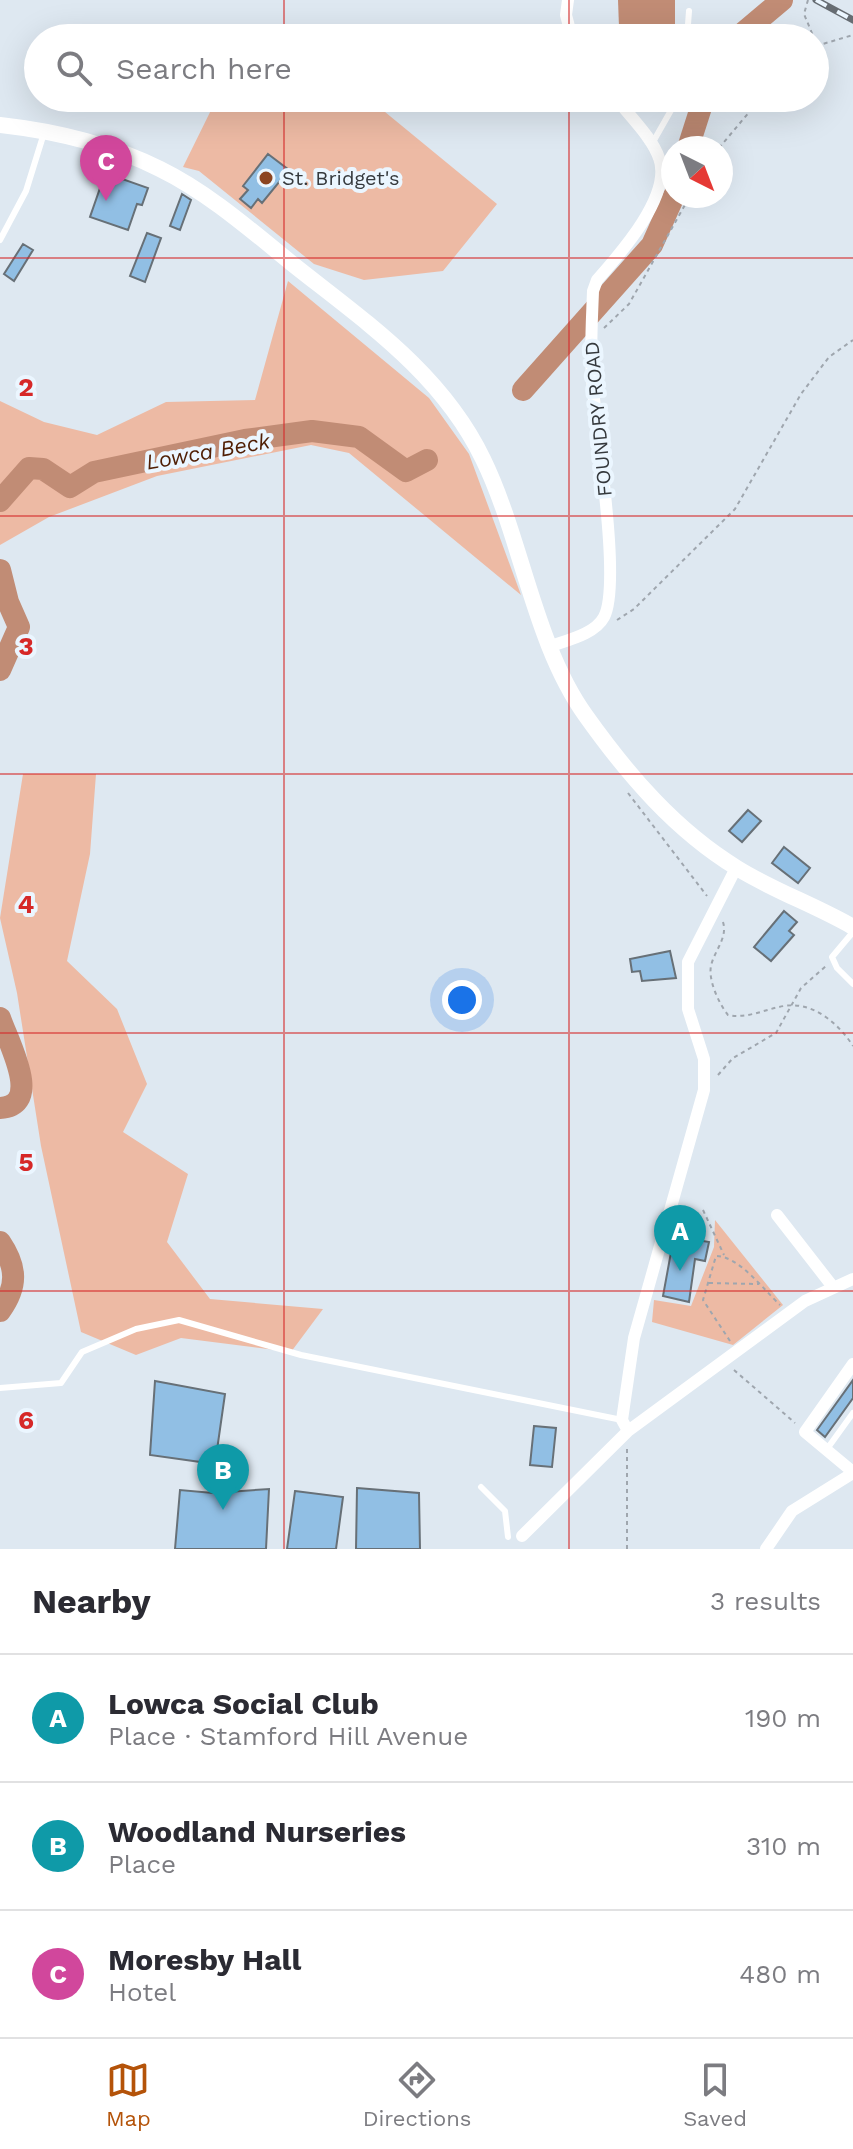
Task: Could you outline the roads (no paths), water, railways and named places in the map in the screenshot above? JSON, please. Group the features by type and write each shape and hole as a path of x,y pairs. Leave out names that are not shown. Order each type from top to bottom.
{"street":[{"path":"568,0 568,24"},
{"name":"FOUNDRY ROAD","path":"551,646 592,629 605,616 611,593 591,340 593,291 597,280 645,217 662,177 659,157 626,112"},
{"path":"0,125 44,132 116,152 163,170 243,225 359,315 412,361 447,399 483,457 551,646 578,704 644,791 680,827 736,868 849,926"},
{"path":"625,1426 634,1338 696,1122 703,1082 704,1059 688,1009 688,962 736,868"},
{"path":"777,1215 833,1287"},
{"path":"522,1536 625,1426 729,1357 788,1313 853,1279"},
{"path":"766,1549 792,1511 853,1473 805,1432 853,1364"}],"lane":[{"path":"688,24 689,11"},
{"path":"651,145 672,112"},
{"path":"0,240 26,191 44,132"},
{"path":"849,926 832,961 853,984"},
{"path":"0,1388 61,1383 82,1352 136,1329 179,1320 301,1355 625,1426"},
{"path":"826,1450 853,1413"},
{"path":"481,1487 505,1511 508,1537"}],"waterway":[{"name":"Lowca Beck","path":"754,24 782,0"},
{"name":"Lowca Beck","path":"692,136 700,112"},
{"name":"Lowca Beck","path":"523,390 652,245 669,208"},
{"name":"Lowca Beck","path":"0,501 29,468 43,469 70,487 94,472 245,440 312,431 359,437 406,471 427,460"},
{"name":"Lowca Beck","path":"0,570 8,602 19,627 0,670"},
{"name":"Lowca Beck","path":"0,1018 20,1071 21,1085 20,1096 13,1105 0,1108"},
{"name":"Lowca Beck","path":"0,1242 10,1260 13,1276 10,1293 0,1311"}],"railway":[{"path":"816,0 853,20"}],"place":[{"name":"St. Bridget's","path":"266,178"},
{"name":"Moresby Hall","path":"106,201"},
{"name":"Lowca Social Club","path":"680,1271"},
{"name":"Woodland Nurseries","path":"223,1510"}]}
